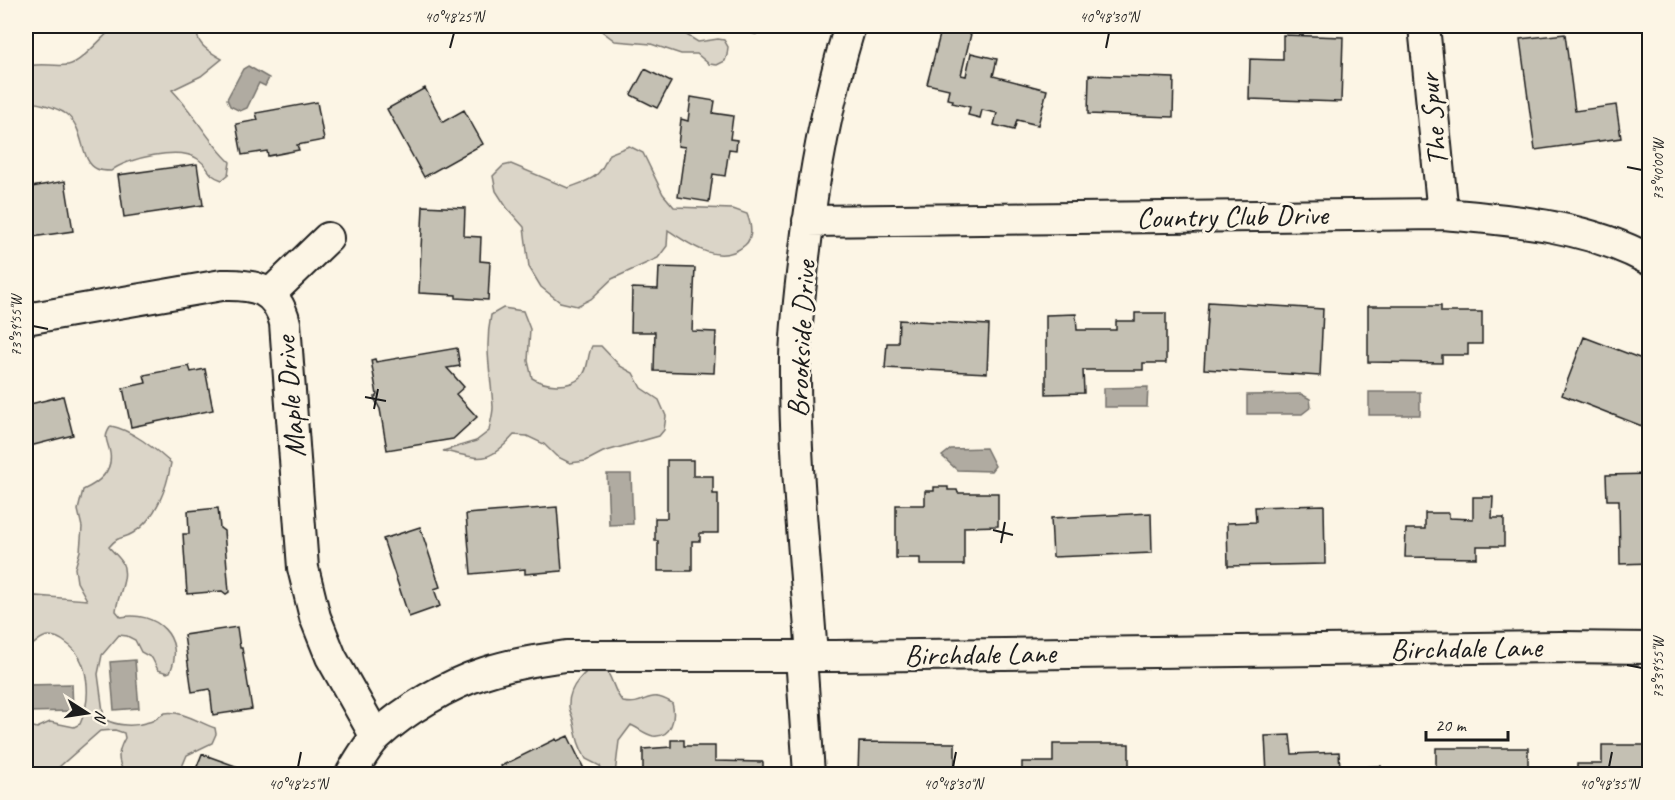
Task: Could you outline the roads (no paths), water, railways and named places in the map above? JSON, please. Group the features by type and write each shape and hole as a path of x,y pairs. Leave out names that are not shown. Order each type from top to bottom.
{"street":[{"name":"Brookside Drive","path":"809,774 795,355 808,221 822,133 850,26"},
{"name":"The Spur","path":"1424,26 1443,214"},
{"name":"Country Club Drive","path":"808,221 1443,214 1538,223 1609,241 1650,260"},
{"path":"270,294 328,238"},
{"name":"Maple Drive","path":"26,320 222,285 247,286 270,294 279,305 285,323 303,568 315,617 331,657 376,737"},
{"name":"Birchdale Lane","path":"351,774 376,737 410,711 448,689 482,674 522,663 566,656 1650,648"}]}
